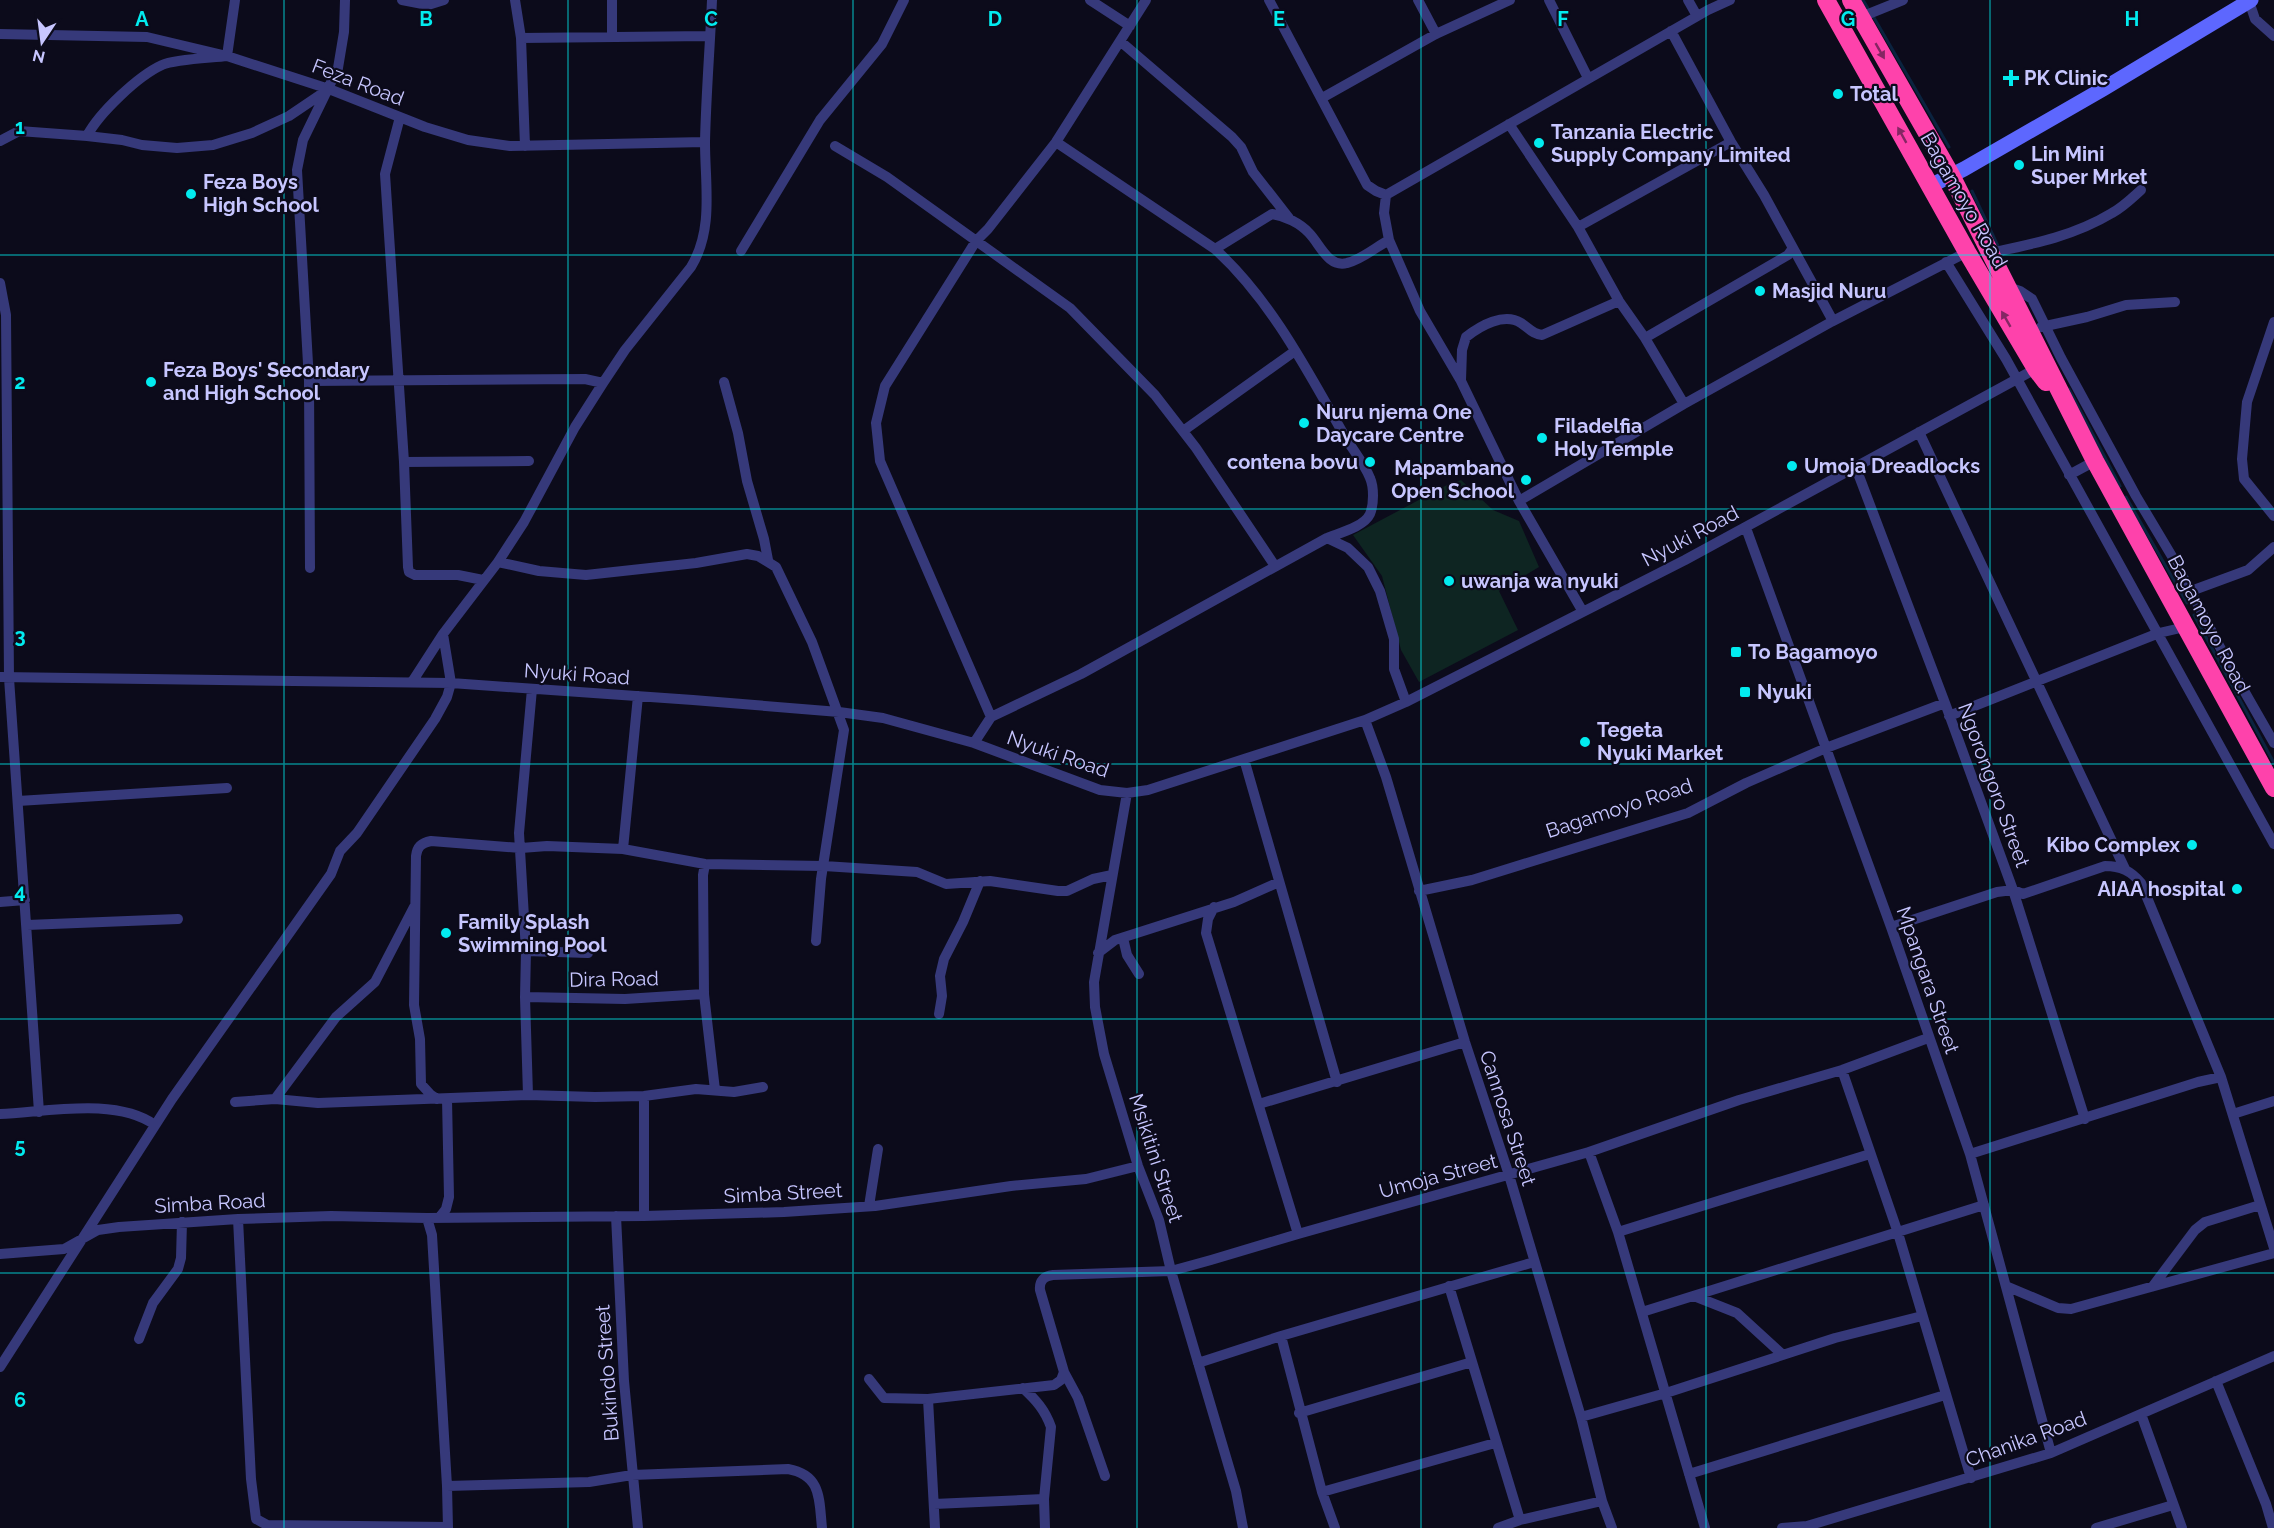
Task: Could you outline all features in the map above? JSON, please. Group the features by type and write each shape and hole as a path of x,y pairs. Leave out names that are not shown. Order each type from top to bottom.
{"highway":[{"name":"Bagamoyo Road","path":"1826,0 1967,252 2041,366 2095,461 2123,491 2182,622 2274,788"},
{"name":"Bagamoyo Road","path":"1851,0 1951,175 2007,287 2037,328 2041,366"}],"main road":[{"path":"1930,186 2103,89 2230,7 2250,1"}],"street":[{"path":"87,136 94,122 132,86 163,64 227,56 235,0"},
{"path":"310,568 309,381 297,170 303,140 310,121 329,89 338,68 343,41 345,0"},
{"path":"402,0 428,5 444,0"},
{"path":"515,0 521,38 525,146"},
{"path":"612,0 612,37"},
{"path":"412,682 443,634 498,562 538,499 575,427 625,350 691,267 699,253 704,237 707,211 705,142 712,0"},
{"path":"741,251 820,120 882,45 904,0"},
{"path":"1090,0 1130,26"},
{"path":"991,717 880,461 876,423 885,386 976,241 1056,142 1146,0"},
{"path":"1269,0 1367,185 1386,195"},
{"path":"1418,0 1436,34"},
{"path":"1322,98 1436,34 1510,0"},
{"path":"1549,0 1588,78"},
{"path":"1688,0 1697,16"},
{"path":"1386,195 1697,16 1730,0"},
{"path":"1861,17 1903,0"},
{"path":"2250,1 2255,19 2274,36"},
{"path":"1671,31 1833,321"},
{"name":"Feza Road","path":"0,34 147,37 227,56 329,89 400,117 468,140 510,146 705,142"},
{"path":"521,38 710,36"},
{"path":"1119,41 1232,136 1241,147 1253,172 1289,219"},
{"path":"0,141 19,131 87,136 177,148 213,145 252,133 289,116 329,89"},
{"path":"400,117 386,174 409,572 415,575 458,575 483,580"},
{"path":"1509,124 1578,227 1619,301 1645,338 1684,404"},
{"path":"974,743 991,717 1081,674 1275,566 1368,518 1372,502 1371,478 1294,351 1256,292 1238,270 1215,249 1056,142"},
{"path":"1578,227 1731,142"},
{"path":"835,146 887,177 1070,308 1155,395 1183,431 1275,566"},
{"path":"1990,253 2050,241 2082,229 2114,212 2141,190"},
{"path":"1386,195 1384,213 1389,240 1428,326 1461,381 1519,501 1584,612"},
{"path":"1215,249 1272,214 1289,219 1308,231 1330,260 1336,263 1350,263 1389,240"},
{"path":"1645,338 1788,255 1793,248"},
{"path":"1519,501 1684,404 1833,321 1967,252"},
{"path":"1946,262 2017,378 2274,844"},
{"path":"0,282 6,315 4,678 18,801 39,1112"},
{"path":"1461,381 1462,350 1466,337 1494,321 1504,318 1512,319 1536,334 1542,335 1619,301"},
{"path":"2175,302 2126,305 2087,317 2037,328 2123,491 2191,591 2230,668 2274,743"},
{"path":"2274,322 2247,402 2242,459 2244,479 2274,516"},
{"path":"1183,431 1294,351"},
{"name":"Nyuki Road","path":"4,678 451,683 839,712 883,718 974,743 1082,785 1126,794 1148,790 1365,720 1406,702 1746,528 2041,366"},
{"path":"309,381 585,380 603,383"},
{"path":"724,382 768,560"},
{"path":"1919,432 2125,869"},
{"path":"404,462 530,461"},
{"path":"2069,475 2095,461"},
{"name":"Ngorongoro Street","path":"1856,468 2013,890 2085,1119"},
{"name":"Mpangara Street","path":"1746,528 1891,927 1970,1154 2051,1453"},
{"path":"1327,538 1348,548 1368,567 1380,591 1394,639 1394,669 1406,702"},
{"path":"2191,591 2248,570 2274,547"},
{"path":"498,562 539,571 586,575 696,563 747,554 768,560 776,567 812,642 844,730 821,879 816,941"},
{"path":"1949,716 2159,633 2182,622 2200,608"},
{"path":"0,1367 178,1090 331,874 340,851 357,833 435,719 447,697 451,683 443,634"},
{"path":"528,1095 526,951 519,833 532,689"},
{"path":"623,849 638,696"},
{"name":"Bagamoyo Road","path":"1419,891 1472,880 1688,813 1746,783 1826,748 1945,703"},
{"name":"Cannosa Street","path":"1365,720 1386,777 1465,1042 1509,1175 1581,1417 1602,1502 1612,1528"},
{"path":"1244,759 1337,1082"},
{"path":"18,801 227,788"},
{"name":"Msikitini Street","path":"1126,794 1098,953 1094,982 1095,1007 1104,1054 1138,1166 1159,1220 1171,1271 1236,1491 1243,1528"},
{"path":"442,1099 431,1095 421,1084 420,1039 414,1005 416,856 418,847 424,842 520,848 547,846 623,849 705,864 824,866 917,872 946,884 980,881 1067,891 1093,879 1112,875"},
{"path":"705,864 703,875 704,993 715,1090"},
{"path":"1891,927 1997,892 2013,890 2023,894 2104,866 2125,869 2134,875 2141,883 2221,1077 2274,1248"},
{"path":"939,1014 942,996 940,976 944,959 980,881"},
{"path":"1098,953 1115,940 1234,902 1279,882"},
{"path":"0,902 25,900"},
{"path":"275,1099 336,1017 375,982 416,904"},
{"path":"1214,907 1208,919 1206,933 1298,1234"},
{"path":"27,925 178,919"},
{"path":"1123,938 1127,955 1139,974"},
{"path":"526,951 588,953"},
{"name":"Dira Road","path":"525,997 626,999 704,993"},
{"name":"Umoja Street","path":"1064,1372 1040,1290 1042,1279 1053,1275 1171,1271 1589,1152 1739,1100 1842,1070 1928,1038"},
{"path":"1259,1104 1465,1042"},
{"path":"1842,1070 1898,1233 1971,1478"},
{"path":"1970,1154 2198,1082 2221,1077"},
{"path":"235,1102 275,1099 318,1103 528,1095 644,1096 696,1089 734,1092 763,1087"},
{"path":"644,1096 644,1216"},
{"path":"439,1218 446,1209 449,1197 442,1099"},
{"path":"2233,1114 2274,1101"},
{"path":"0,1114 110,1108 142,1116 155,1125"},
{"path":"869,1206 878,1149"},
{"path":"1589,1152 1618,1232 1705,1528"},
{"path":"1618,1232 1870,1154"},
{"name":"Simba Street","path":"427,1218 644,1216 784,1212 869,1206 1011,1186 1086,1179 1138,1166"},
{"path":"1642,1312 1984,1205"},
{"path":"2153,1286 2195,1230 2205,1222 2260,1205"},
{"name":"Simba Road","path":"0,1254 64,1249 98,1230 182,1222 331,1216 427,1218"},
{"name":"Bukindo Street","path":"616,1216 624,1381 638,1528"},
{"path":"238,1218 251,1479 256,1519 267,1525 448,1528 432,1235 427,1218"},
{"path":"138,1339 153,1303 178,1269 181,1258 182,1222"},
{"path":"2006,1286 2065,1309 2274,1253"},
{"path":"1198,1363 1281,1336 1534,1262"},
{"path":"1449,1286 1520,1520"},
{"path":"1694,1296 1737,1313 1782,1355"},
{"path":"1581,1417 1666,1393 1835,1338 1922,1316"},
{"path":"1281,1336 1299,1413 1335,1528"},
{"name":"Chanika Road","path":"1782,1528 1807,1527 2051,1453 2274,1356"},
{"path":"1299,1413 1472,1362"},
{"path":"869,1379 884,1398 928,1399 1054,1385 1061,1380 1064,1372"},
{"path":"1064,1372 1086,1419 1105,1476"},
{"path":"2216,1381 2270,1503 2273,1528"},
{"path":"1023,1388 1040,1404 1051,1427 1044,1499 1045,1528"},
{"path":"1689,1474 1945,1395"},
{"path":"928,1399 935,1528"},
{"path":"2141,1414 2182,1528"},
{"path":"1322,1492 1495,1443"},
{"path":"447,1486 589,1482 632,1475 788,1468 806,1475 818,1491 822,1528"},
{"path":"934,1504 1044,1499"},
{"path":"1498,1528 1520,1520 1602,1502"},
{"path":"2096,1528 2173,1505"}],"green space":[{"name":"uwanja wa nyuki","path":"1461,480 1493,510 1519,521 1539,567 1499,591 1518,630 1419,682 1401,650 1382,576 1353,535 1447,485"}],"waterway":[{"path":"1863,0 1869,10"},
{"path":"1873,16 1949,147"},
{"path":"1972,191 1998,246"},
{"path":"2069,389 2120,486"},
{"path":"2126,497 2187,603"},
{"path":"2194,615 2274,763"}],"place":[{"name":"PK Clinic","path":"2011,78"},
{"name":"Total","path":"1838,94"},
{"name":"Tanzania Electric Supply Company Limited","path":"1539,143"},
{"name":"Lin Mini Super Mrket","path":"2019,165"},
{"name":"Feza Boys High School","path":"191,194"},
{"name":"Masjid Nuru","path":"1760,291"},
{"name":"Feza Boys' Secondary and High School","path":"151,382"},
{"name":"Nuru njema One Daycare Centre","path":"1304,423"},
{"name":"Filadelfia Holy Temple","path":"1542,438"},
{"name":"contena bovu","path":"1370,462"},
{"name":"Umoja Dreadlocks","path":"1792,466"},
{"name":"Mapambano Open School","path":"1526,480"},
{"name":"uwanja wa nyuki","path":"1449,581"},
{"name":"To Bagamoyo","path":"1736,652"},
{"name":"Nyuki","path":"1745,692"},
{"name":"Tegeta Nyuki Market","path":"1585,742"},
{"name":"Kibo Complex","path":"2192,845"},
{"name":"AIAA hospital","path":"2237,889"},
{"name":"Family Splash Swimming Pool","path":"446,933"}]}
